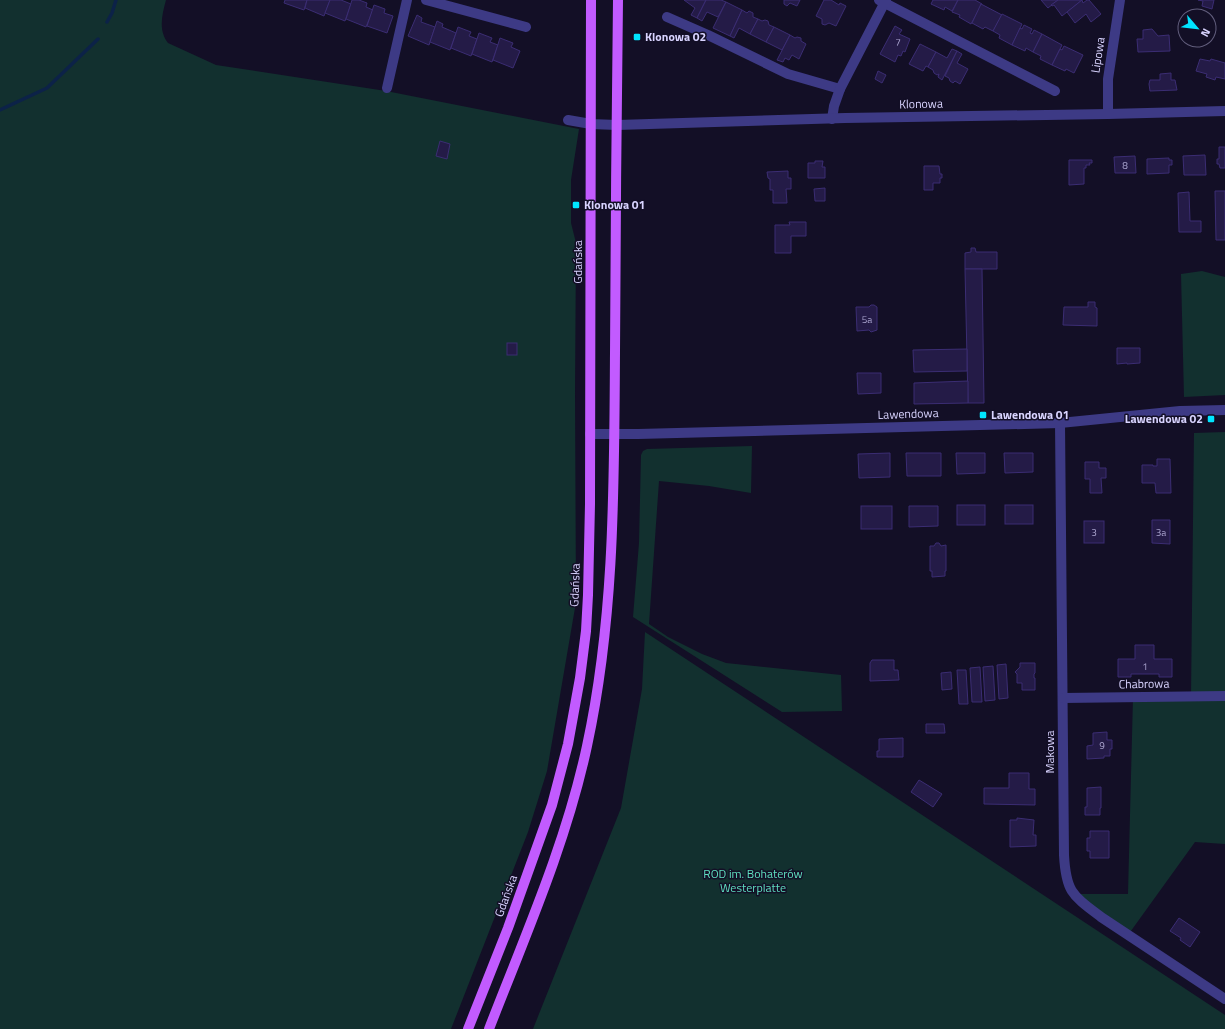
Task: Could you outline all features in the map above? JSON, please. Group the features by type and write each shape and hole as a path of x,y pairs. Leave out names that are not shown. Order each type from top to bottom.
{"main road":[{"name":"Gdańska","path":"468,1029 552,805 568,744 580,678 586,631 588,595 590,434 591,0"},
{"path":"489,1029 549,875 571,809 587,746 598,681 607,597 612,527 618,0"}],"street":[{"path":"387,88 407,0"},
{"path":"426,0 526,27"},
{"name":"Lipowa","path":"1108,114 1108,79 1120,0"},
{"path":"832,118 834,106 840,89 883,1 1055,91"},
{"path":"667,17 788,74 840,89"},
{"name":"Klonowa","path":"617,125 832,118 1225,111"},
{"path":"568,120 591,124 617,125"},
{"name":"Lawendowa","path":"590,434 614,435 1060,423 1180,411 1225,410"},
{"name":"Makowa","path":"1060,423 1065,875 1073,894 1101,917 1225,999"},
{"name":"Chabrowa","path":"1063,698 1225,696"}],"green space":[{"path":"0,0 166,0 162,17 162,28 168,43 216,65 386,91 579,129 571,180 571,223 576,243 576,602 547,771 528,832 451,1029 0,1029"},
{"path":"1202,271 1225,277 1225,395 1184,397 1181,274"},
{"path":"1225,432 1225,844 1195,842 1128,935 1073,894 1128,894 1133,697 1191,696 1194,433"},
{"path":"752,446 751,493 709,486 659,481 649,624 668,637 702,654 726,663 841,675 842,711 782,712 633,617 639,543 641,455 643,451 647,449"},
{"name":"ROD im. Bohaterów Westerplatte","path":"645,632 1225,1015 1225,1029 533,1029 621,808 642,689"}],"building":[{"path":"285,0 307,0 304,10 284,3"},
{"path":"307,0 330,0 324,16 305,8"},
{"path":"330,0 341,0 351,4 345,21 325,13"},
{"path":"352,0 359,0 367,3 366,7 373,10 366,27 346,19"},
{"path":"684,0 706,0 697,18 691,15 695,8"},
{"path":"706,0 721,0 726,2 718,17 707,12 702,21 697,18"},
{"path":"784,0 800,0 797,6 790,3 787,6 784,4"},
{"path":"824,0 831,0 839,5 840,3 846,6 836,26 829,23 825,25 822,24 822,19 816,16"},
{"path":"933,0 958,0 952,11 945,7 944,10 931,4"},
{"path":"958,0 975,0 982,4 971,24 959,17 960,15 952,12"},
{"path":"1041,0 1058,0 1048,8"},
{"path":"1058,0 1082,0 1062,16 1054,5 1051,5"},
{"path":"1082,0 1083,3 1089,0 1101,14 1091,22 1086,14 1075,23 1067,12"},
{"path":"1198,0 1214,0 1212,8 1202,6 1203,1"},
{"path":"726,2 742,10 730,36 713,28"},
{"path":"981,4 1002,15 993,31 985,27 983,29 972,23"},
{"path":"374,5 385,9 384,13 393,16 387,33 367,26"},
{"path":"742,10 747,13 749,11 753,13 753,17 758,19 750,34 739,28 734,38 730,36"},
{"path":"1002,14 1022,24 1012,45 999,38 1000,35 993,31"},
{"path":"417,15 422,18 421,22 435,27 429,45 408,36"},
{"path":"758,19 768,21 769,25 774,27 766,42 750,34"},
{"path":"437,21 443,24 442,27 456,33 450,50 430,42"},
{"path":"1024,25 1032,29 1030,33 1032,34 1034,30 1042,34 1033,52 1026,48 1025,51 1012,45 1020,28 1022,29"},
{"path":"895,26 902,30 899,34 910,39 905,52 903,51 901,56 898,55 895,62 880,54"},
{"path":"458,27 471,32 469,36 477,39 471,56 451,48"},
{"path":"774,27 790,35 782,50 766,42"},
{"path":"1152,29 1158,36 1169,35 1170,51 1138,52 1137,39 1143,39 1143,30"},
{"path":"479,33 492,38 490,42 498,45 492,62 472,54"},
{"path":"1042,34 1062,45 1052,65 1040,59 1041,56 1033,52"},
{"path":"790,35 795,38 801,38 801,41 806,44 799,59 792,55 789,60 785,58 783,62 777,60"},
{"path":"500,38 513,43 511,47 520,51 513,68 493,60"},
{"path":"920,44 936,52 928,67 926,66 923,71 909,64"},
{"path":"1064,46 1083,55 1074,73 1052,65 1060,49 1062,50"},
{"path":"952,49 957,51 942,80 938,77 939,74 937,75 928,67 936,52 947,58"},
{"path":"957,51 962,54 957,63 968,69 960,84 955,81 953,83 945,76"},
{"path":"1200,59 1210,61 1211,59 1225,63 1225,79 1216,77 1215,80 1206,77 1207,74 1196,71"},
{"path":"878,71 886,75 882,83 875,79"},
{"path":"1171,73 1171,80 1175,80 1177,90 1150,91 1150,80 1160,80 1160,74"},
{"path":"440,141 450,144 447,159 436,156"},
{"path":"1219,147 1225,147 1225,168 1220,168 1219,164 1217,164 1217,159 1219,159"},
{"path":"1205,155 1206,175 1184,175 1183,156"},
{"path":"1135,156 1136,173 1115,173 1114,157"},
{"path":"1169,158 1169,160 1172,160 1172,165 1169,165 1169,173 1147,174 1147,159"},
{"path":"1069,160 1092,160 1092,163 1089,163 1090,165 1086,165 1086,168 1084,168 1084,184 1069,185"},
{"path":"815,161 823,161 822,167 825,167 825,178 808,178 808,163 815,163"},
{"path":"924,166 939,166 940,174 942,174 940,183 933,183 933,190 924,190"},
{"path":"788,171 788,178 791,178 791,189 786,189 787,203 773,203 773,190 770,190 770,179 768,178 767,172"},
{"path":"825,188 825,201 815,201 814,189"},
{"path":"1215,191 1225,191 1225,240 1216,240"},
{"path":"1189,192 1190,221 1201,221 1201,232 1179,232 1178,193"},
{"path":"789,222 806,222 806,236 791,236 791,253 775,253 775,225 790,225"},
{"path":"971,248 975,248 976,252 997,252 997,269 965,269 965,253 971,252"},
{"path":"965,269 982,269 984,403 968,403"},
{"path":"1088,302 1095,302 1095,307 1097,308 1097,326 1063,325 1064,307 1088,307"},
{"path":"871,305 877,307 877,330 871,332 869,330 857,331 856,307 869,307"},
{"path":"507,343 517,343 517,355 507,355"},
{"path":"1117,348 1140,348 1140,363 1117,364"},
{"path":"967,349 967,371 914,372 913,350"},
{"path":"857,373 881,373 881,393 858,394"},
{"path":"968,381 968,403 914,404 914,383"},
{"path":"890,453 890,477 859,478 858,454"},
{"path":"906,453 941,453 941,476 907,476"},
{"path":"956,453 985,453 985,473 957,474"},
{"path":"1004,453 1033,453 1033,472 1005,473"},
{"path":"1157,459 1170,459 1171,493 1156,493 1155,483 1142,483 1142,465 1157,466"},
{"path":"1085,462 1099,462 1099,468 1106,468 1106,478 1101,478 1102,493 1090,493 1090,479 1085,479"},
{"path":"957,505 985,505 985,525 957,525"},
{"path":"1005,505 1033,505 1033,524 1005,524"},
{"path":"861,506 892,506 892,529 861,529"},
{"path":"909,506 938,506 938,526 909,527"},
{"path":"1152,520 1170,520 1170,544 1152,543"},
{"path":"1084,521 1104,521 1104,543 1084,543"},
{"path":"936,543 939,543 941,546 946,545 946,571 945,576 932,577 932,571 930,571 930,546 934,546"},
{"path":"1135,645 1154,645 1154,659 1172,659 1172,677 1159,677 1159,674 1131,674 1131,677 1118,677 1118,659 1135,659"},
{"path":"872,660 894,660 894,670 898,670 899,680 870,681 870,663"},
{"path":"1020,663 1035,663 1035,690 1022,690 1022,683 1017,683 1017,674 1015,672 1020,667"},
{"path":"1006,664 1008,698 999,699 997,665"},
{"path":"993,666 995,700 985,701 983,667"},
{"path":"980,667 982,702 972,702 970,668"},
{"path":"957,670 966,670 968,704 959,704"},
{"path":"951,672 952,689 942,690 941,673"},
{"path":"926,724 944,724 945,733 926,733"},
{"path":"1107,732 1107,740 1112,740 1110,756 1104,756 1104,758 1087,759 1087,746 1093,745 1093,733"},
{"path":"903,738 903,757 877,757 877,751 879,751 879,739"},
{"path":"1009,773 1029,773 1029,789 1035,789 1035,805 984,804 984,788 1009,788"},
{"path":"919,780 942,794 933,807 911,792"},
{"path":"1101,787 1100,815 1085,815 1085,807 1087,807 1087,788"},
{"path":"1017,818 1034,820 1033,835 1036,835 1036,846 1010,847 1010,820 1017,820"},
{"path":"1090,831 1109,831 1109,858 1090,858 1090,851 1087,851 1087,838 1090,838"},
{"path":"1179,918 1200,932 1190,947 1180,940 1181,938 1170,931"}],"waterway":[{"path":"107,22 112,13 116,0"},
{"path":"0,110 47,88 98,39"}],"place":[{"name":"Klonowa 02","path":"637,37"},
{"name":"Klonowa 01","path":"576,205"},
{"name":"Lawendowa 01","path":"983,415"},
{"name":"Lawendowa 02","path":"1211,419"}]}
